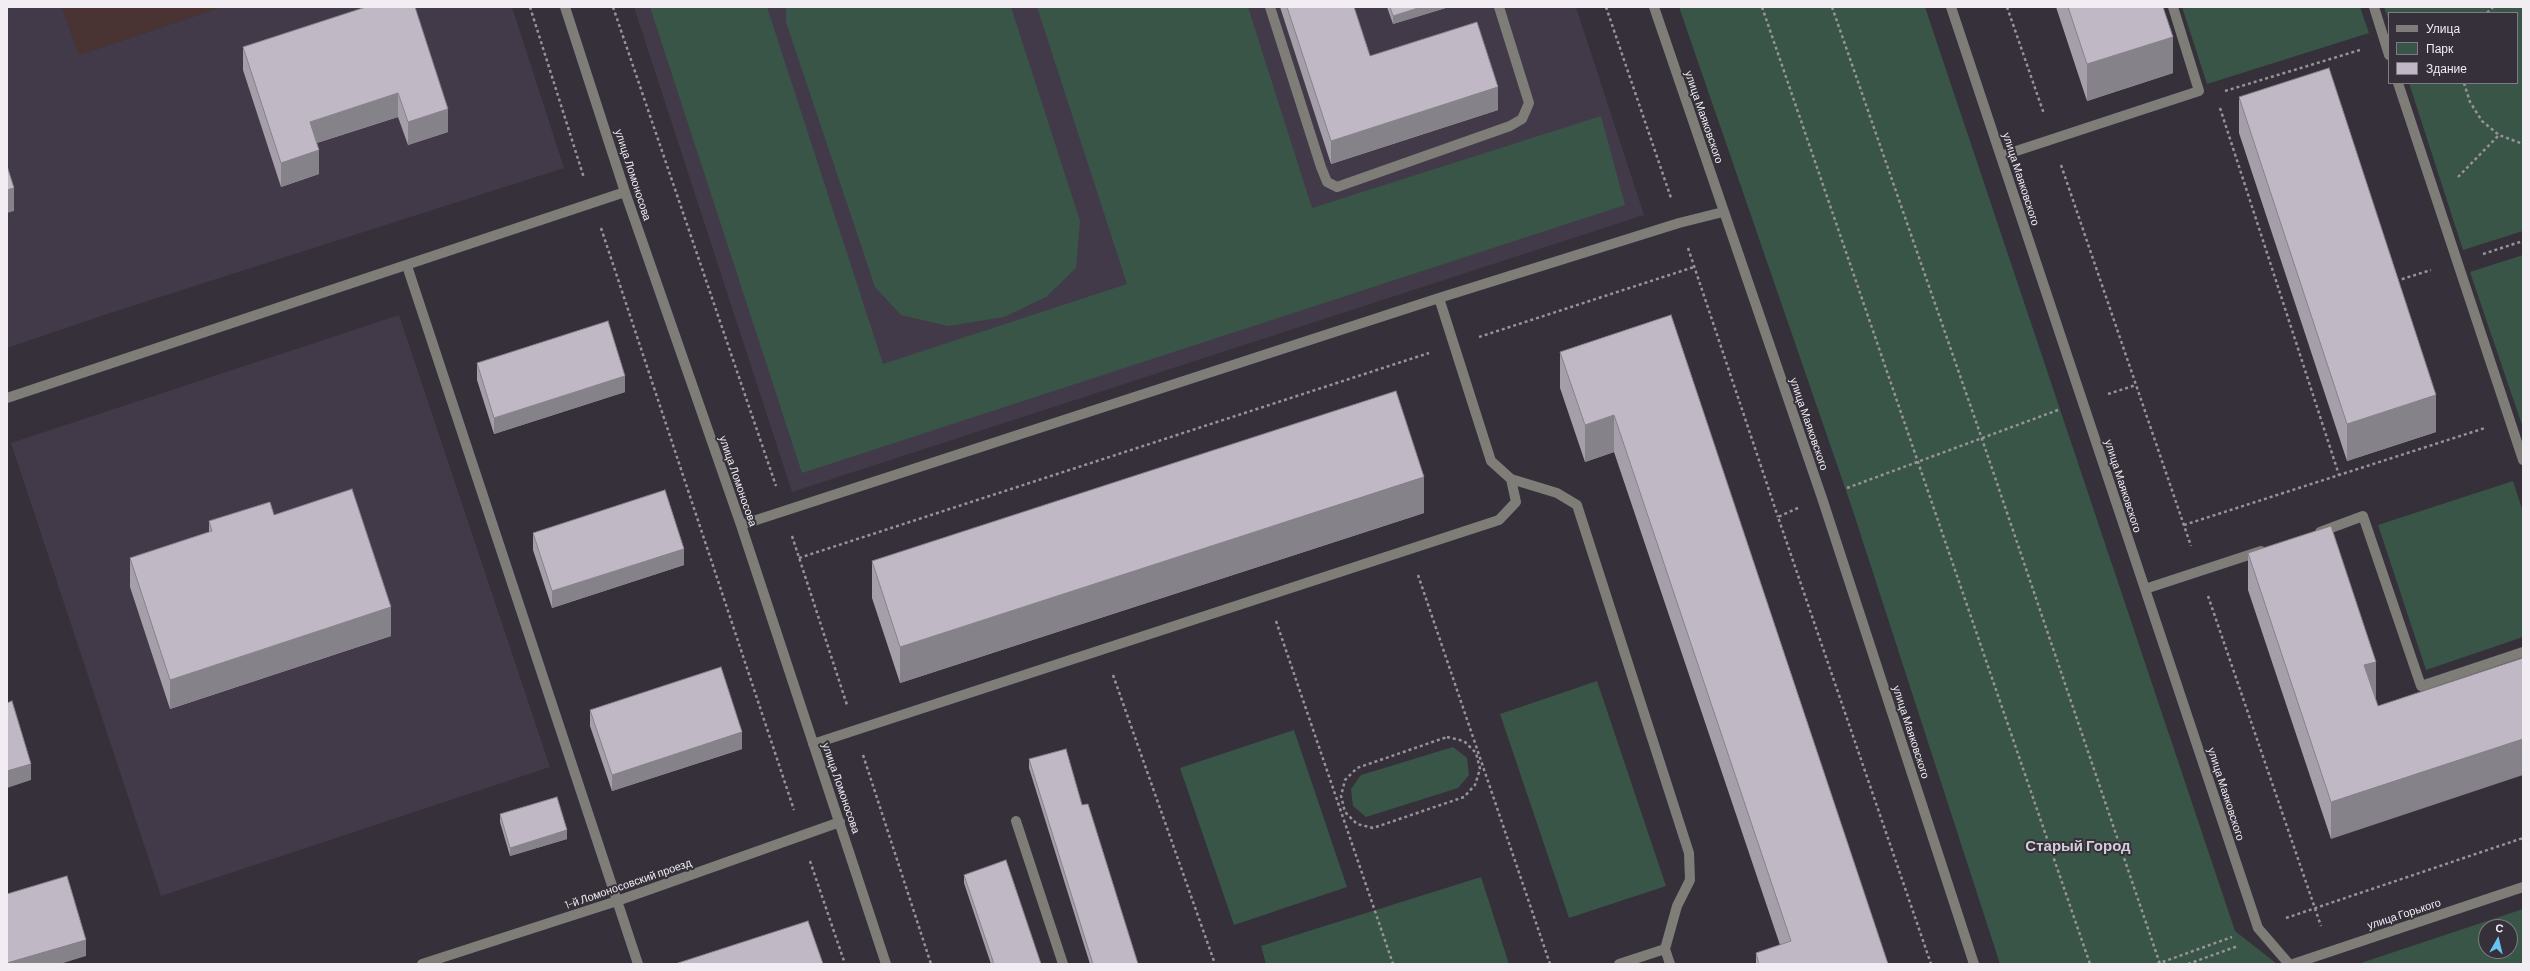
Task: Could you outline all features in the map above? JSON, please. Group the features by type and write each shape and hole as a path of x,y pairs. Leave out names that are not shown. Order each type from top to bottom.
{"street":[{"name":"улица Ломоносова","path":"565,7 625,192 741,525 886,964"},
{"path":"1270,7 1321,167 1327,182 1337,187 1510,126 1522,119 1529,103 1499,7"},
{"name":"улица Маяковского","path":"1654,7 1822,498 1974,964"},
{"name":"улица Маяковского","path":"1951,7 2258,928 2289,964"},
{"path":"2001,156 2199,92 2173,7"},
{"path":"2374,7 2388,52"},
{"path":"2398,84 2523,460"},
{"path":"7,398 593,205 625,192"},
{"path":"741,525 1438,298 1679,222 1723,212"},
{"path":"407,266 638,964"},
{"path":"1438,298 1491,462 1511,478 1557,492 1578,505 1689,853 1690,880 1677,906 1665,949 1670,964"},
{"path":"813,744 1499,520 1516,502 1511,478"},
{"path":"2311,534 2364,516 2420,686 2523,652"},
{"path":"2145,590 2274,547"},
{"path":"1016,821 1062,964"},
{"name":"1-й Ломоносовский проезд","path":"422,964 617,901 840,822"},
{"name":"улица Горького","path":"2293,964 2523,887"},
{"path":"1618,964 1665,949"}],"path":[{"path":"530,7 593,205 845,964"},
{"path":"1606,7 1931,964"},
{"path":"1762,7 1920,462 2090,964"},
{"path":"1832,7 1982,439 2160,964"},
{"path":"2007,7 2200,571"},
{"path":"2362,50 2364,57"},
{"path":"2464,84 2470,102 2482,121 2499,135 2523,144"},
{"path":"2218,102 2339,475"},
{"path":"2457,178 2499,135"},
{"path":"2431,262 2436,277"},
{"path":"799,558 1694,267"},
{"path":"1778,517 1822,498 2082,402 2136,385"},
{"path":"2184,525 2485,428 2483,421"},
{"path":"1409,550 1550,964"},
{"path":"2215,592 2208,594 2329,952"},
{"path":"1267,596 1393,964"},
{"path":"1104,650 1215,964"},
{"path":"1447,737 1464,741 1476,753 1480,770 1475,785 1464,797 1373,828 1357,824 1345,812 1340,796 1345,780 1357,768 1447,737"},
{"path":"2315,909 2523,838"}],"shaded area":[{"path":"7,7 62,7 79,55 222,7 512,7 564,168 107,314 7,348"},
{"path":"62,7 222,7 79,55"},
{"path":"634,7 1576,7 1644,215 792,492"},
{"path":"399,315 550,767 161,896 11,443"}],"green space":[{"path":"650,7 767,7 883,364 1127,284 1037,7 1248,7 1312,208 1601,116 1625,205 802,473"},
{"path":"786,7 1011,7 1080,221 1076,268 1046,297 1004,317 948,326 901,315 875,287 786,22"},
{"path":"1679,7 1925,7 2235,931 2277,964 2000,964 1852,508"},
{"path":"2182,7 2360,7 2369,33 2207,84"},
{"path":"2384,7 2523,7 2523,231 2463,250 2409,84 2518,84 2518,12 2388,12 2388,18"},
{"path":"2523,255 2522,278 2523,428 2470,272"},
{"path":"2513,481 2523,512 2523,637 2426,670 2378,525"},
{"path":"1597,681 1666,886 1569,918 1500,714"},
{"path":"1294,730 1347,887 1234,925 1180,768"},
{"path":"1453,747 1467,758 1469,775 1458,788 1366,817 1353,806 1351,789 1361,775"},
{"path":"1481,877 1509,964 1266,964 1261,946"},
{"path":"2523,909 2523,964 2358,964 2478,924 2478,959 2518,959 2518,919 2493,919"}],"building":[{"path":"366,7 415,7 448,109 408,122 398,93 310,122 319,150 281,163 243,47"},
{"path":"1287,7 1354,7 1370,56 1477,22 1498,87 1331,141"},
{"path":"1390,7 1421,7 1393,16"},
{"path":"2068,7 2163,7 2173,37 2087,64"},
{"path":"2329,68 2436,395 2347,424 2239,97"},
{"path":"7,166 14,188 7,190"},
{"path":"1671,315 1888,964 1759,964 1756,953 1791,941 1614,415 1585,425 1560,352"},
{"path":"608,321 625,376 494,418 477,363"},
{"path":"1396,391 1424,477 900,647 872,561"},
{"path":"352,489 391,607 170,680 130,558 212,531 209,521 270,502 274,515"},
{"path":"665,490 684,549 552,591 533,533"},
{"path":"2331,526 2376,662 2364,665 2378,706 2523,658 2523,739 2331,802 2248,553"},
{"path":"721,667 742,732 612,775 590,710"},
{"path":"12,701 31,764 7,771 7,703"},
{"path":"1066,749 1082,805 1088,804 1138,964 1093,964 1029,759"},
{"path":"557,797 567,830 510,848 500,814"},
{"path":"1006,860 1041,964 994,964 964,875"},
{"path":"67,876 86,940 7,963 7,894"},
{"path":"808,921 823,964 675,964"}],"district":[{"name":"Старый Город","path":"2078,846"}]}
